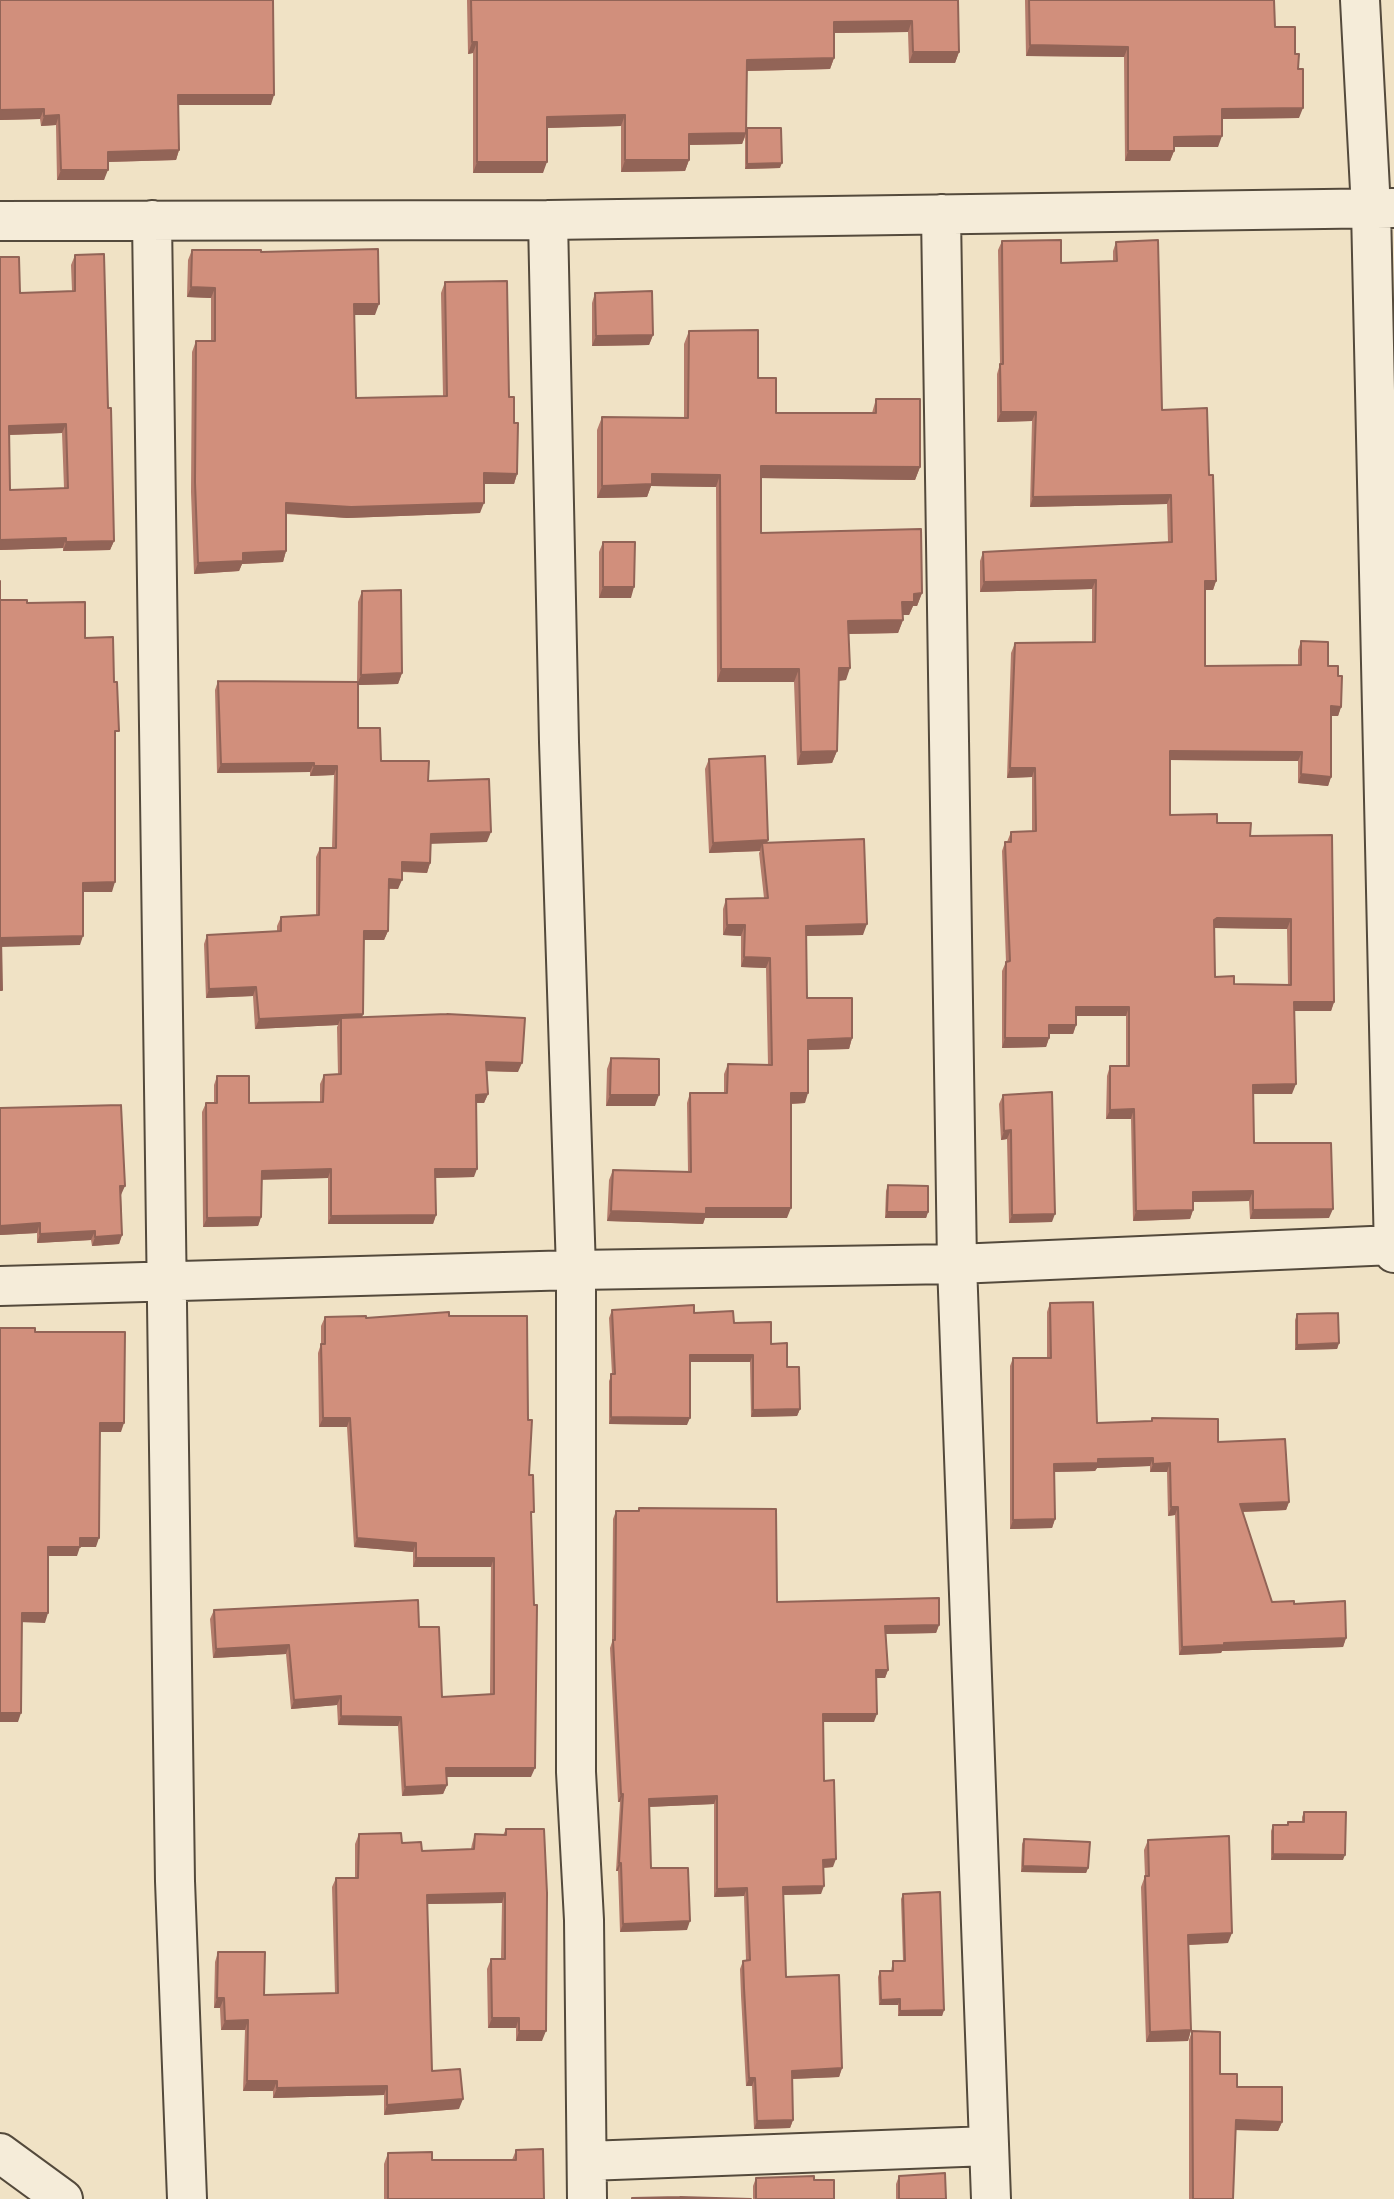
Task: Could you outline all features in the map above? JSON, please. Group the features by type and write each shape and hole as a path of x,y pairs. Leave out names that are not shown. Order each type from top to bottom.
{"street":[{"path":"1360,0 1382,208 1394,1253"},
{"path":"0,220 548,220 1382,208"},
{"path":"941,215 957,1264 991,2199"},
{"path":"152,220 175,1881 187,2199"},
{"path":"548,220 559,742 576,1270 576,1772 584,1920 587,2199"},
{"path":"0,1286 576,1270 957,1264 1394,1245"},
{"path":"587,2161 989,2146"},
{"path":"0,2153 63,2199"}],"building":[{"path":"0,0 273,0 274,95 178,95 179,150 108,152 108,170 61,170 59,115 44,116 44,109 0,110"},
{"path":"471,0 958,0 959,52 913,52 912,21 834,22 834,58 747,60 746,133 689,134 689,160 625,160 625,115 547,117 547,162 477,162 477,42 472,42"},
{"path":"1029,0 1274,0 1275,27 1295,27 1295,54 1299,54 1298,69 1303,69 1303,108 1222,109 1222,136 1174,137 1174,151 1128,151 1128,47 1030,45"},
{"path":"747,128 781,128 782,163 747,164"},
{"path":"1061,240 1061,263 1117,261 1116,242 1158,240 1162,410 1207,408 1209,475 1213,475 1216,581 1205,581 1205,666 1301,665 1301,641 1328,642 1328,666 1338,666 1338,676 1342,676 1341,707 1331,706 1331,777 1301,774 1302,752 1170,751 1170,815 1217,814 1217,823 1251,823 1250,836 1332,835 1334,1002 1294,1002 1296,1084 1253,1085 1254,1143 1331,1143 1333,1209 1253,1210 1253,1191 1193,1192 1193,1210 1136,1211 1134,1109 1110,1110 1110,1066 1129,1066 1129,1007 1076,1007 1076,1025 1049,1025 1049,1038 1005,1038 1006,962 1010,961 1005,842 1011,842 1011,832 1036,831 1035,768 1010,768 1015,643 1095,642 1096,580 984,582 983,552 1172,542 1171,495 1033,497 1036,412 1001,412 1002,241","holes":["1291,919 1291,985 1234,984 1234,976 1215,977 1214,920"]},
{"path":"378,249 379,304 354,304 356,398 447,396 445,282 507,281 509,397 514,397 514,423 518,423 517,474 484,473 484,503 351,507 286,503 286,551 243,553 243,561 198,563 195,482 196,341 215,341 215,288 191,287 192,250 261,252"},
{"path":"104,254 114,541 66,542 66,538 0,540 0,257 19,257 20,293 75,291 75,255","holes":["66,424 68,488 10,490 9,426"]},
{"path":"652,291 653,335 596,336 595,293"},
{"path":"758,330 758,378 776,378 776,413 876,413 876,399 920,399 920,467 761,466 761,533 921,529 922,593 914,594 914,602 902,602 903,620 848,621 850,668 839,668 837,751 801,752 799,669 721,669 720,475 652,474 652,484 602,486 602,417 688,418 689,331"},
{"path":"603,542 635,542 634,587 603,587"},
{"path":"401,590 402,673 361,675 362,591"},
{"path":"0,600 27,600 27,603 85,602 85,638 113,637 119,731 115,731 115,882 83,883 83,936 1,938 2,990 0,990"},
{"path":"218,681 358,682 358,728 380,728 381,761 429,761 428,781 489,779 491,832 431,834 430,863 402,862 402,880 389,879 388,931 364,931 363,1014 259,1019 256,987 209,989 207,935 281,931 281,917 319,915 320,848 336,848 337,766 314,766 314,763 221,764"},
{"path":"765,756 768,840 713,843 709,759"},
{"path":"864,839 867,924 806,926 807,998 852,998 852,1038 808,1040 808,1093 791,1093 791,1208 706,1208 706,1214 611,1211 613,1170 691,1172 690,1093 727,1093 728,1064 772,1065 770,958 744,957 745,925 727,925 726,899 768,898 762,843"},
{"path":"447,1014 525,1018 522,1063 486,1062 488,1094 476,1095 477,1169 435,1169 436,1215 331,1216 331,1169 262,1171 261,1217 207,1218 206,1103 217,1103 217,1076 249,1076 249,1103 323,1102 324,1075 341,1074 341,1018"},
{"path":"611,1058 659,1059 659,1095 610,1095"},
{"path":"1052,1092 1055,1214 1012,1215 1011,1130 1004,1131 1003,1095"},
{"path":"121,1105 125,1186 120,1186 122,1235 95,1237 95,1231 40,1234 40,1223 0,1226 0,1108"},
{"path":"888,1185 928,1186 928,1212 887,1212"},
{"path":"1093,1302 1097,1423 1152,1421 1152,1418 1218,1419 1218,1442 1285,1439 1289,1502 1240,1504 1272,1602 1294,1601 1294,1604 1345,1601 1346,1638 1182,1647 1178,1507 1171,1507 1170,1463 1153,1464 1153,1458 1098,1459 1098,1463 1054,1464 1055,1519 1013,1520 1013,1358 1051,1358 1050,1303"},
{"path":"694,1305 694,1313 733,1311 734,1323 771,1322 771,1344 787,1343 787,1367 799,1367 800,1409 753,1410 753,1355 690,1355 690,1418 611,1417 611,1374 615,1374 612,1310"},
{"path":"449,1312 449,1316 527,1316 528,1420 532,1420 529,1475 533,1475 534,1512 531,1512 534,1605 537,1605 535,1768 446,1768 447,1785 405,1787 401,1717 341,1716 341,1696 294,1700 289,1645 216,1649 214,1610 418,1600 419,1627 439,1627 442,1697 494,1694 494,1558 416,1558 416,1543 357,1538 350,1418 323,1418 321,1344 325,1344 325,1317 366,1318"},
{"path":"1338,1313 1339,1343 1297,1345 1297,1314"},
{"path":"0,1328 35,1328 35,1332 125,1332 124,1423 100,1423 99,1538 80,1538 80,1547 48,1547 48,1613 22,1613 21,1713 0,1713"},
{"path":"639,1508 776,1509 777,1602 939,1598 939,1625 885,1626 888,1670 876,1670 877,1714 823,1714 824,1781 834,1780 836,1859 823,1860 824,1886 783,1887 786,1977 839,1975 842,2068 792,2071 793,2120 757,2121 755,2078 749,2078 744,1988 743,1961 750,1960 747,1888 717,1889 717,1796 649,1799 651,1868 688,1868 690,1921 623,1924 619,1863 623,1794 613,1640 616,1511 639,1511"},
{"path":"1304,1812 1346,1812 1345,1855 1273,1854 1273,1825 1304,1822"},
{"path":"506,1829 544,1829 547,1893 546,2031 519,2031 519,2018 492,2018 491,1959 505,1959 505,1893 427,1895 432,2071 460,2069 463,2099 387,2105 387,2086 277,2088 277,2081 247,2081 248,2020 225,2021 224,1998 217,1998 218,1952 265,1952 264,1995 338,1993 336,1878 358,1878 359,1834 401,1833 402,1843 421,1842 422,1851 474,1849 475,1834 506,1835"},
{"path":"1229,1836 1232,1933 1188,1935 1191,2030 1150,2032 1145,1876 1149,1876 1148,1840"},
{"path":"1024,1839 1090,1842 1088,1868 1023,1866"},
{"path":"940,1892 944,2010 900,2011 900,1999 881,2000 880,1971 893,1971 893,1961 905,1961 903,1894"},
{"path":"1192,2031 1220,2032 1220,2074 1237,2074 1237,2087 1282,2087 1282,2122 1236,2120 1233,2199 1193,2199"},
{"path":"543,2149 544,2199 388,2199 388,2153 432,2152 432,2160 516,2160 516,2150"},
{"path":"945,2173 946,2199 899,2199 899,2176"},
{"path":"814,2176 814,2180 834,2180 834,2199 756,2199 756,2178"},
{"path":"680,2197 751,2199 632,2199"}]}
